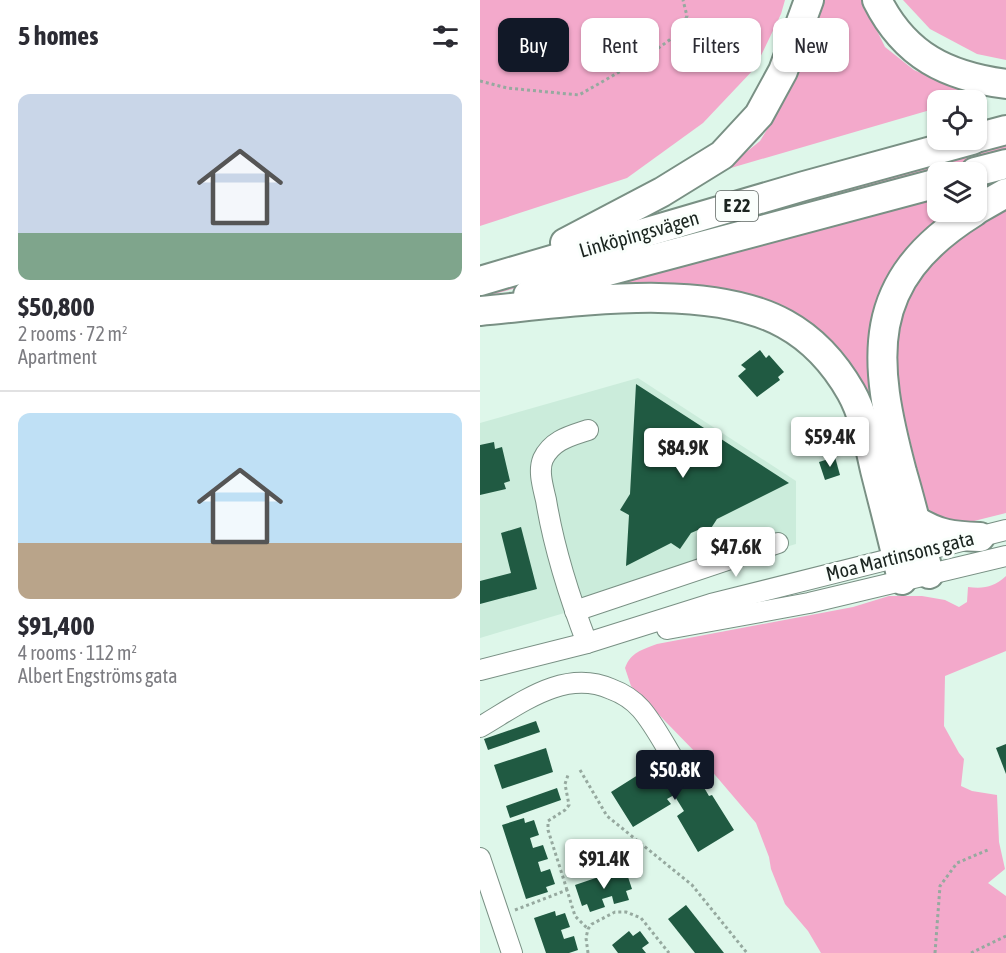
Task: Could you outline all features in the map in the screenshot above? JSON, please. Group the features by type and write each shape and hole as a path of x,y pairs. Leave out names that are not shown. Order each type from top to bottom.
{"highway":[{"path":"491,278 628,211 722,155 759,115 783,71 804,19 809,0"},
{"path":"877,0 886,17 902,37 922,55 953,73 1006,84"},
{"path":"987,135 1006,130"},
{"name":"Linköpingsvägen","path":"491,278 937,150"},
{"path":"987,169 1006,164"},
{"name":"Linköpingsvägen","path":"480,310 619,268 927,186"},
{"path":"987,204 1006,193"},
{"path":"913,566 915,520 894,442 883,388 881,357 883,332 891,304 903,279 917,259 939,237 960,222"},
{"path":"480,310 613,299 684,299 715,302 752,311 785,323 813,343 833,364 852,393 913,566"},
{"path":"915,520 938,532 952,536 993,533"}],"street":[{"path":"587,643 569,596 550,528 540,471 543,459 553,444 588,430"},
{"name":"Moa Martinsons gata","path":"913,566 993,533"},
{"path":"575,611 778,543"},
{"name":"Moa Martinsons gata","path":"480,670 587,643 711,604 913,566 1006,556"},
{"path":"480,726 546,690 563,684 584,681 621,693 640,708 671,756"},
{"path":"480,858 512,953"}],"path":[{"path":"480,81 507,88 579,95 649,55 679,33 687,16 683,0"},
{"path":"580,770 607,816 692,885 747,953"},
{"path":"568,775 565,784 569,806 548,820 548,830 575,916 588,929"},
{"path":"935,953 940,886 957,863 990,849"},
{"path":"498,916 567,890"},
{"path":"588,953 588,929 592,924 615,912 626,912 641,918 669,953"},
{"path":"971,953 1006,936"}],"shaded area":[{"path":"480,0 785,0 779,18 773,18 773,31 761,56 761,18 671,18 671,72 751,72 703,123 627,178 480,226"},
{"path":"822,0 862,0 885,47 914,70 961,90 927,90 927,111 724,170 760,141 788,95 796,72 849,72 849,18 816,18"},
{"path":"903,0 1006,0 1006,60 977,54 930,29"},
{"path":"1006,144 1006,153 973,162 940,162 987,150"},
{"path":"927,166 927,175 480,298 480,293 642,244"},
{"path":"927,200 927,222 950,222 881,305 912,535 868,406 800,322 613,285"},
{"path":"1006,208 1006,513 962,524 943,520 926,507 896,381 894,342 905,303 926,269 969,231 987,222"},
{"path":"638,378 796,481 796,544 480,638 480,423"},
{"path":"1006,576 1006,651 945,676 944,726 964,759 961,786 972,791 997,795 999,842 1005,869 988,883 1006,896 1006,953 821,953 808,931 785,904 756,823 698,755 631,686 625,668 627,663 638,652 657,644 853,607 889,596 922,596 945,600 959,607 967,602 968,587 988,586"}],"building":[{"path":"760,350 766,358 769,355 784,372 778,377 780,380 757,397 738,376 746,369 741,365"},
{"path":"636,384 789,483 717,519 706,536 698,530 691,533 680,549 671,543 626,566 629,515 620,510 630,494"},
{"path":"494,442 495,449 502,447 510,481 504,483 506,489 480,495 480,445"},
{"path":"835,457 840,475 825,480 819,462"},
{"path":"521,527 537,589 480,604 480,581 511,573 501,533"},
{"path":"536,721 540,732 488,750 484,739"},
{"path":"1006,744 1006,774 996,748"},
{"path":"546,748 553,772 502,789 494,765"},
{"path":"684,754 709,796 712,795 734,830 698,852 677,816 684,811 674,795 667,799 671,804 633,827 611,792 649,768 652,773"},
{"path":"557,788 561,800 510,818 506,806"},
{"path":"524,818 525,823 534,820 539,835 530,838 533,848 543,845 548,859 538,862 541,872 550,869 555,884 546,887 548,892 526,899 502,825"},
{"path":"625,868 632,889 626,891 629,900 614,904 612,896 602,899 605,907 590,912 587,904 582,906 575,885"},
{"path":"686,905 724,953 695,953 668,919"},
{"path":"555,911 556,916 565,913 570,927 561,930 564,939 574,936 578,950 569,953 546,953 534,918"},
{"path":"629,931 633,936 640,931 649,943 642,948 646,953 618,953 612,945"}]}
